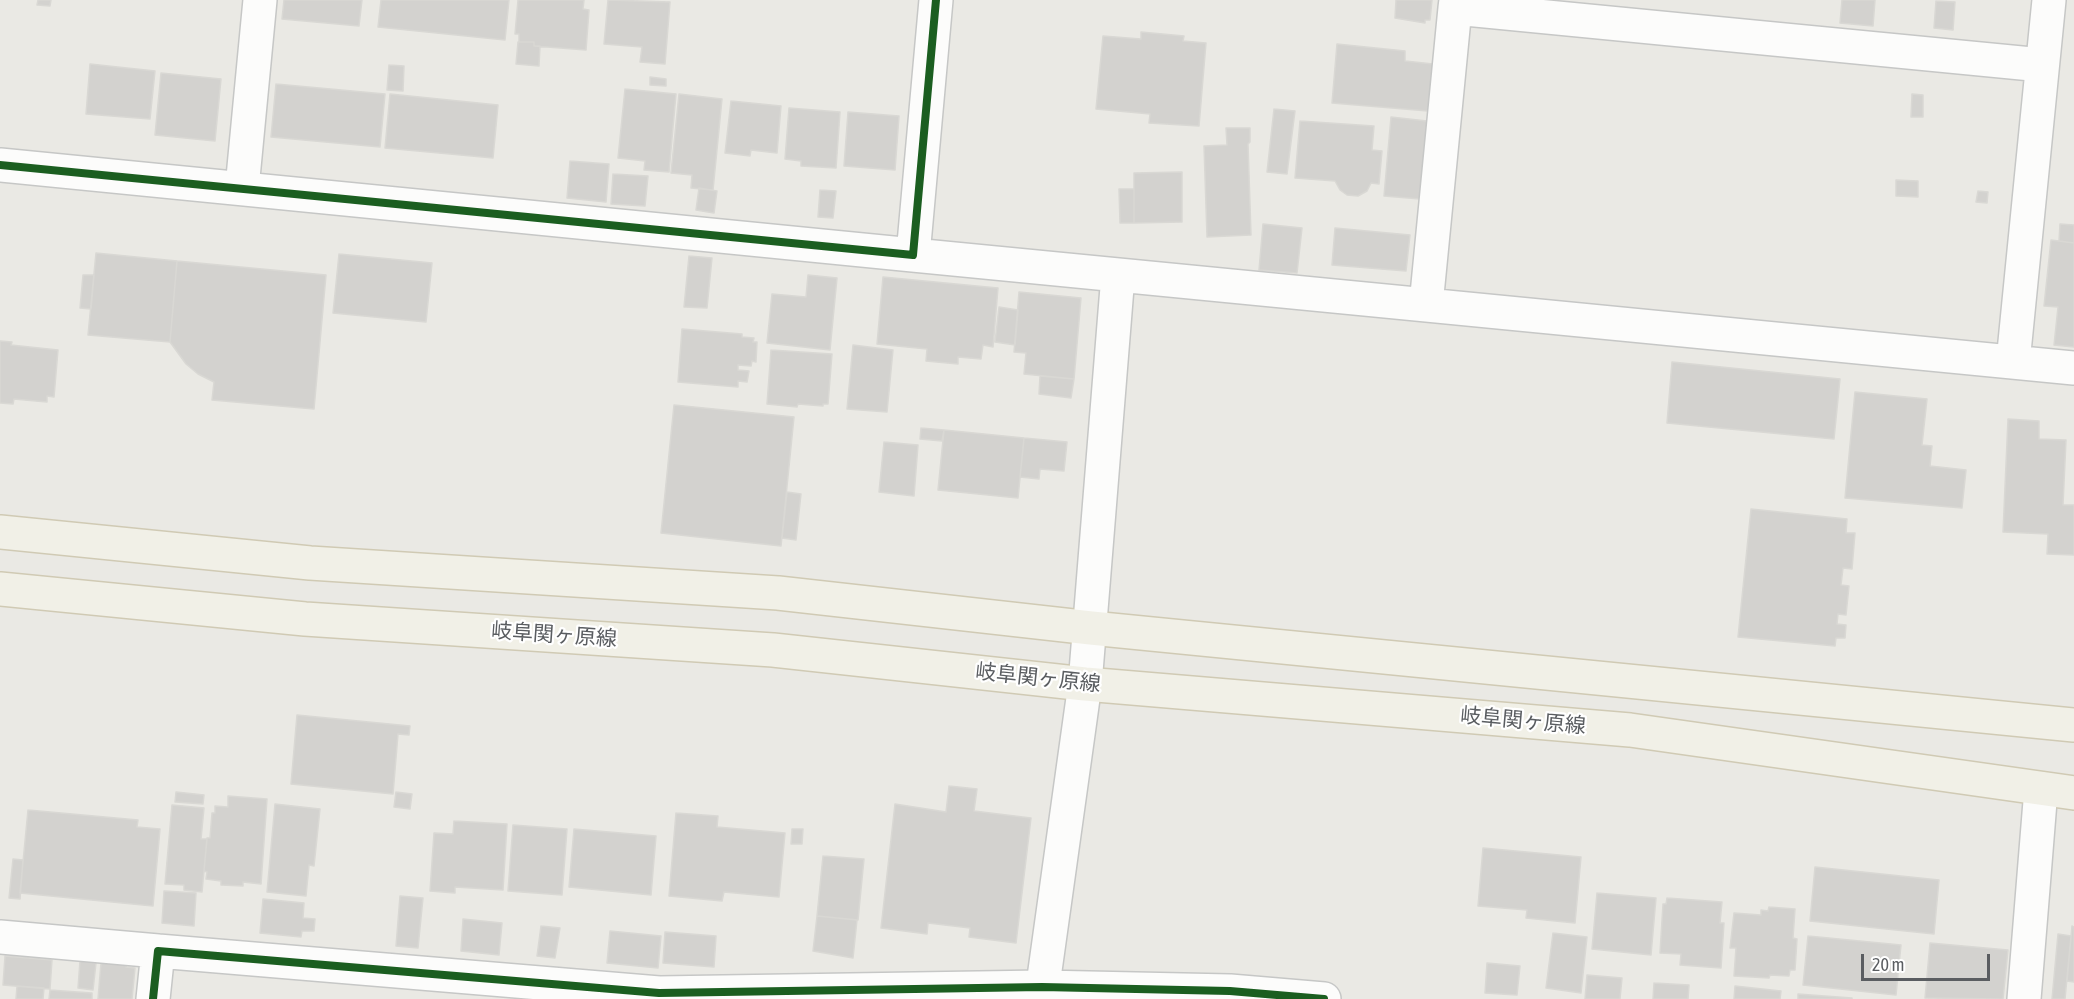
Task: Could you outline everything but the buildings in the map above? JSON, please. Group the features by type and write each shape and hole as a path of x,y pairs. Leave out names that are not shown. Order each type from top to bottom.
{"main road":[{"path":"0,532 310,563 778,593 1091,628 2074,725"},
{"name":"岐阜関ヶ原線","path":"0,589 305,619 773,650 1085,684 1630,729 2074,793"}],"street":[{"path":"242,188 260,0"},
{"path":"913,255 936,0"},
{"path":"2013,362 2049,0"},
{"path":"1426,305 1456,4 2042,65"},
{"path":"0,165 2074,368"},
{"path":"1041,993 1085,684 1118,275"},
{"path":"2024,999 2041,789"},
{"path":"0,937 658,996 1230,991 1324,999"},
{"path":"153,999 158,951"}],"cycle path":[{"path":"0,165 913,255 936,0"},
{"path":"153,999 158,951 659,993 1042,987 1230,991 1324,999"}]}
